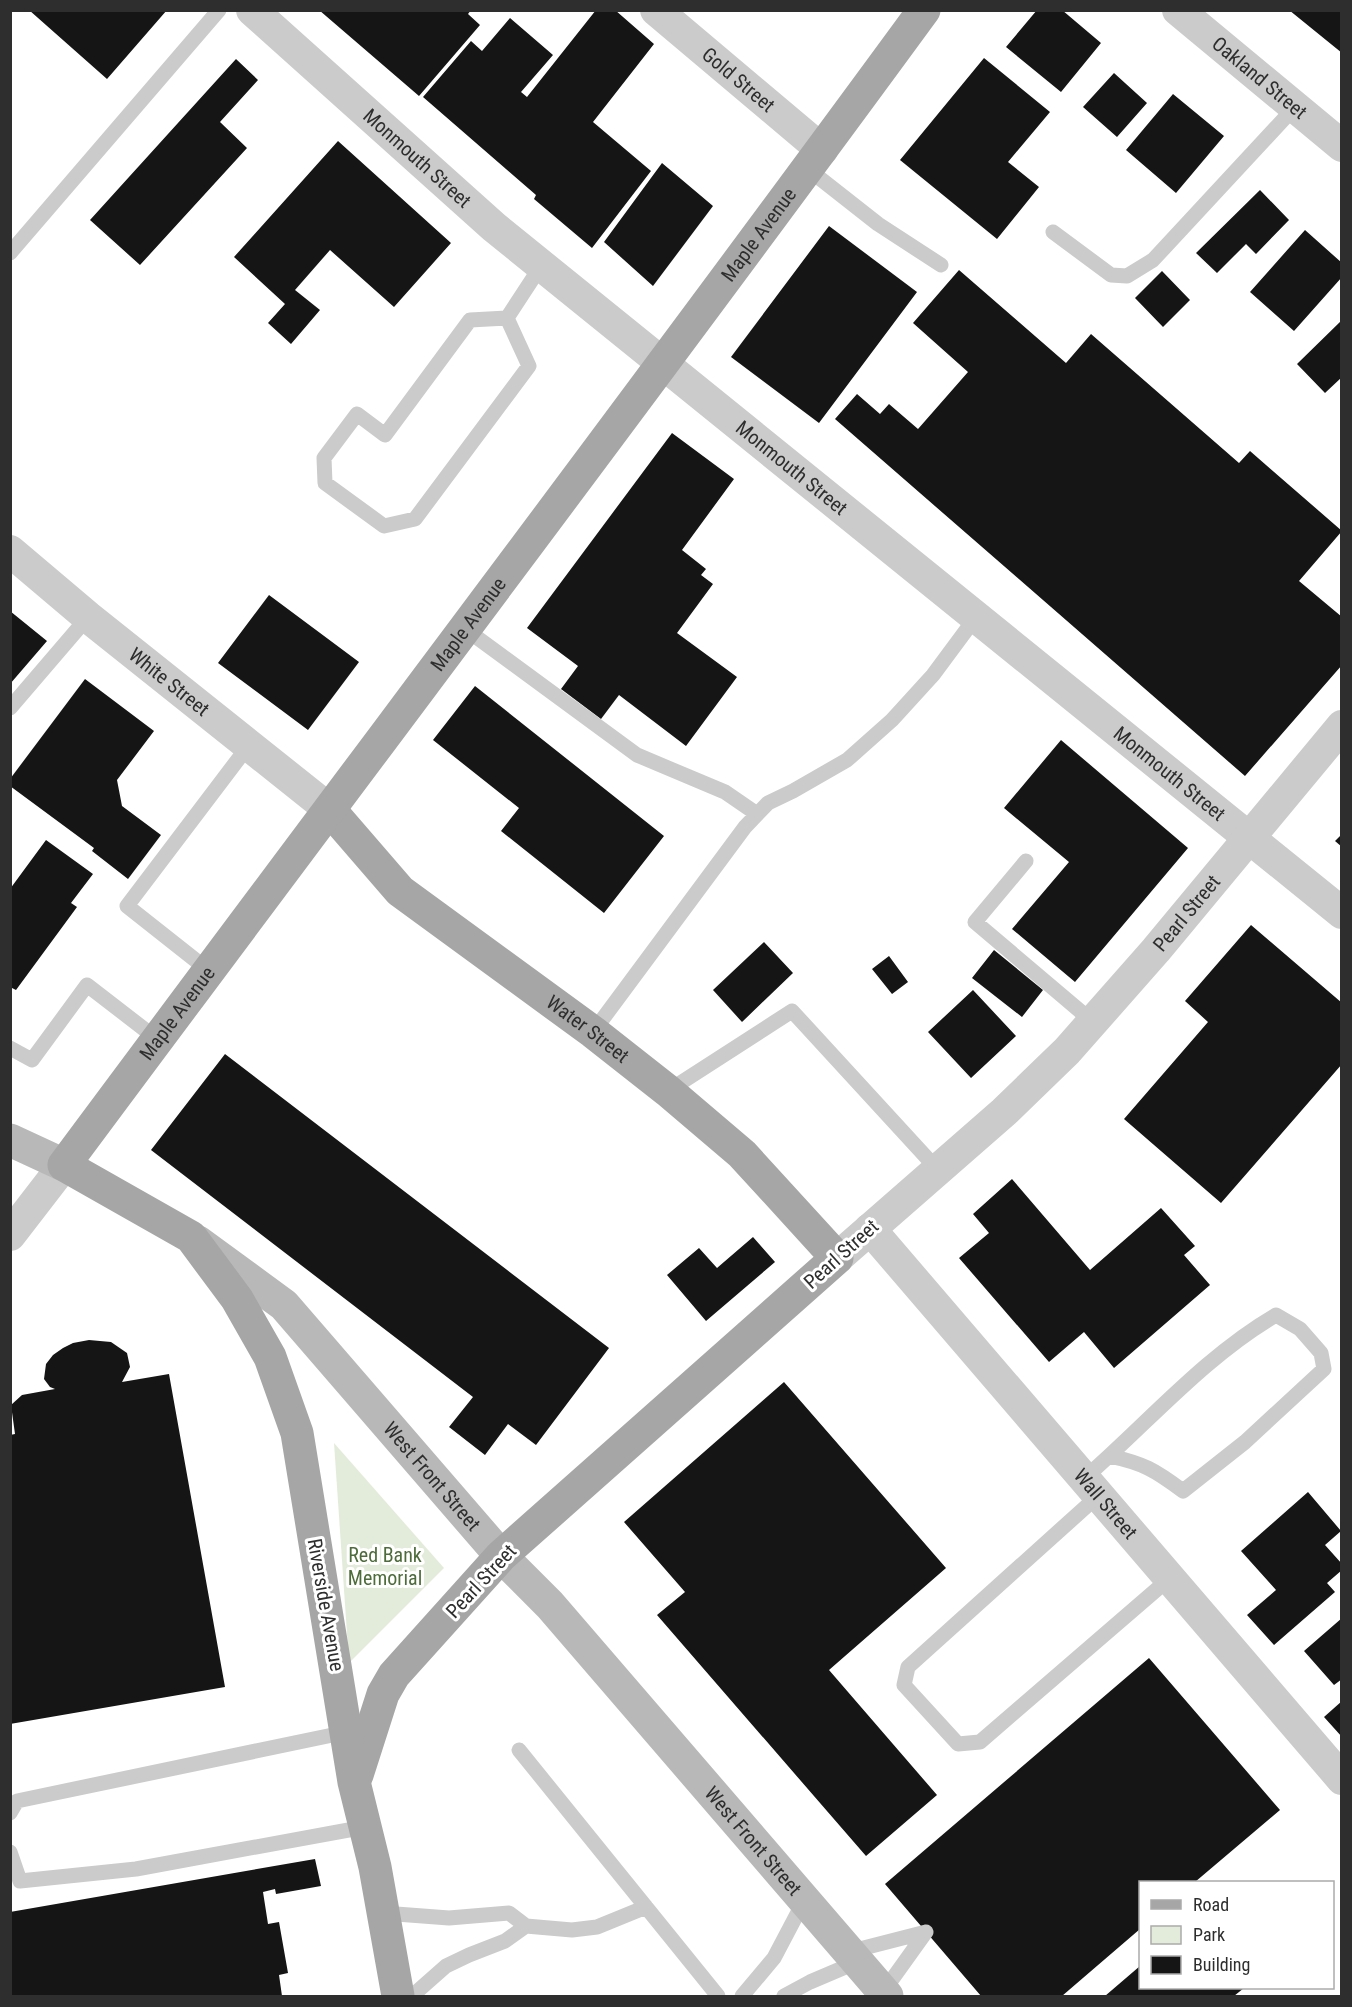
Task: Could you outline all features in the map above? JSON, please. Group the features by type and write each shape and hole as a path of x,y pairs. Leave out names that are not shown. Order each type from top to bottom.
{"main road":[{"name":"Maple Avenue","path":"64,1165 924,10"},
{"name":"Water Street","path":"330,810 400,891 593,1032 668,1091 742,1154 837,1258"},
{"name":"West Front Street","path":"10,1140 64,1165 191,1237 284,1305 501,1556 550,1605 885,1994"},
{"name":"Riverside Avenue","path":"191,1237 237,1299 270,1357 297,1433 354,1782 383,1913 398,1996"},
{"name":"Pearl Street","path":"354,1782 383,1694 394,1675 501,1556 837,1258"}],"street":[{"name":"Monmouth Street","path":"252,10 494,227 1341,913"},
{"name":"Gold Street","path":"656,10 815,159"},
{"name":"Oakland Street","path":"1178,10 1341,146"},
{"name":"White Street","path":"10,550 88,617 330,810"},
{"name":"Pearl Street","path":"837,1258 1004,1112 1067,1051 1156,950 1341,726"},
{"name":"Maple Avenue","path":"10,1235 64,1165"},
{"name":"Wall Street","path":"870,1229 1341,1779"}],"lane":[{"path":"10,254 219,10"},
{"path":"1053,232 1111,275 1127,276 1153,260 1294,107"},
{"path":"815,159 878,224 941,266"},
{"path":"507,318 542,266"},
{"path":"507,318 529,366 415,519 384,526 325,483 324,458 357,414 385,435 470,320 507,318"},
{"path":"10,708 88,617"},
{"path":"593,1032 745,827 768,802 793,791 847,760 892,720 933,675 976,617"},
{"path":"464,628 637,755 724,792 757,814"},
{"path":"208,970 127,906 249,745"},
{"path":"1026,861 975,922 1093,1022"},
{"path":"10,1048 32,1060 87,985 158,1039"},
{"path":"668,1091 792,1011 938,1170"},
{"path":"1109,1456 1153,1469 1183,1491 1245,1442 1324,1369 1321,1353 1300,1329 1276,1315 1247,1335 1194,1378 1109,1456 1092,1486 908,1667 904,1685 958,1744 980,1742 1170,1578"},
{"path":"10,1813 16,1801 347,1732"},
{"path":"519,1750 718,1996"},
{"path":"10,1852 20,1881 136,1869 365,1827"},
{"path":"742,1996 774,1958 804,1901"},
{"path":"383,1913 449,1918 509,1913 526,1926 572,1930 597,1927 646,1907"},
{"path":"412,1996 446,1966 469,1954 505,1941 526,1926"},
{"path":"784,1996 853,1957 926,1932 885,1994"}],"green space":[{"name":"Red Bank Memorial","path":"334,1443 444,1568 349,1663"}],"building":[{"path":"29,10 167,10 107,79"},
{"path":"319,10 471,10 468,14 480,25 419,96"},
{"path":"596,10 615,10 654,44 593,122 651,171 592,248 534,199 536,195 423,97 471,41 482,51 510,18 553,55 521,92 527,97"},
{"path":"1037,10 1062,10 1101,43 1061,92 1006,47"},
{"path":"1289,10 1342,10 1342,53"},
{"path":"984,58 1050,112 1008,162 1039,187 997,239 900,160"},
{"path":"236,59 258,80 220,122 247,148 140,265 90,220"},
{"path":"1114,73 1147,103 1117,137 1083,107"},
{"path":"1173,94 1224,136 1176,193 1126,150"},
{"path":"338,141 451,243 394,307 330,250 295,290 320,310 291,344 268,323 285,304 234,257"},
{"path":"662,163 713,206 653,286 604,242"},
{"path":"1260,190 1289,220 1256,254 1246,244 1217,273 1196,253"},
{"path":"829,226 917,292 819,423 731,357"},
{"path":"1305,230 1342,263 1342,277 1294,331 1250,292"},
{"path":"959,270 1066,363 1091,334 1239,463 1250,451 1342,531 1299,581 1342,617 1342,665 1245,776 835,419 857,394 880,414 889,404 918,429 968,372 913,323"},
{"path":"1162,271 1190,300 1163,327 1135,298"},
{"path":"1342,320 1342,377 1325,393 1297,364"},
{"path":"672,433 734,479 682,550 706,569 701,575 713,584 677,633 737,677 686,746 619,695 601,719 561,689 578,666 527,628"},
{"path":"269,595 359,662 308,730 218,663"},
{"path":"10,611 47,641 10,684"},
{"path":"85,679 154,731 117,780 122,806 161,835 128,879 92,851 94,848 10,786 10,779"},
{"path":"475,686 664,836 604,913 501,831 519,808 433,740"},
{"path":"1061,740 1188,848 1075,982 1012,929 1069,862 1004,808"},
{"path":"1342,834 1342,847 1335,841"},
{"path":"46,840 93,874 71,903 77,907 16,990 10,987 10,889"},
{"path":"1251,925 1342,1003 1342,1064 1221,1203 1124,1119 1208,1022 1185,1001"},
{"path":"764,942 793,973 742,1022 713,990"},
{"path":"994,950 1043,990 1022,1017 972,978"},
{"path":"889,956 908,982 892,994 872,969"},
{"path":"973,990 1016,1036 971,1078 928,1032"},
{"path":"225,1054 609,1348 536,1445 508,1424 485,1455 449,1427 473,1397 151,1150"},
{"path":"1012,1179 1090,1270 1161,1208 1195,1246 1184,1255 1210,1285 1114,1368 1084,1332 1049,1362 959,1258 989,1233 973,1214"},
{"path":"753,1237 775,1262 706,1321 667,1275 699,1248 717,1268"},
{"path":"89,1340 111,1342 127,1353 130,1367 122,1382 169,1374 225,1687 10,1724 10,1435 15,1434 11,1405 22,1395 55,1389 50,1387 44,1379 46,1364 63,1348 73,1343"},
{"path":"784,1382 946,1568 829,1670 937,1795 866,1856 657,1615 685,1592 624,1522"},
{"path":"1308,1492 1341,1531 1325,1545 1342,1564 1342,1570 1327,1583 1335,1592 1274,1645 1247,1615 1276,1590 1241,1551"},
{"path":"1342,1618 1342,1679 1334,1685 1304,1651"},
{"path":"1149,1658 1280,1810 1196,1881 1139,1881 1139,1930 1062,1996 981,1996 885,1884"},
{"path":"1342,1701 1342,1737 1324,1717"},
{"path":"315,1859 321,1886 276,1894 275,1889 263,1892 268,1924 279,1922 288,1973 279,1975 282,1996 10,1996 10,1912"},
{"path":"1139,1967 1139,1989 1243,1989 1234,1996 1105,1996"}]}
